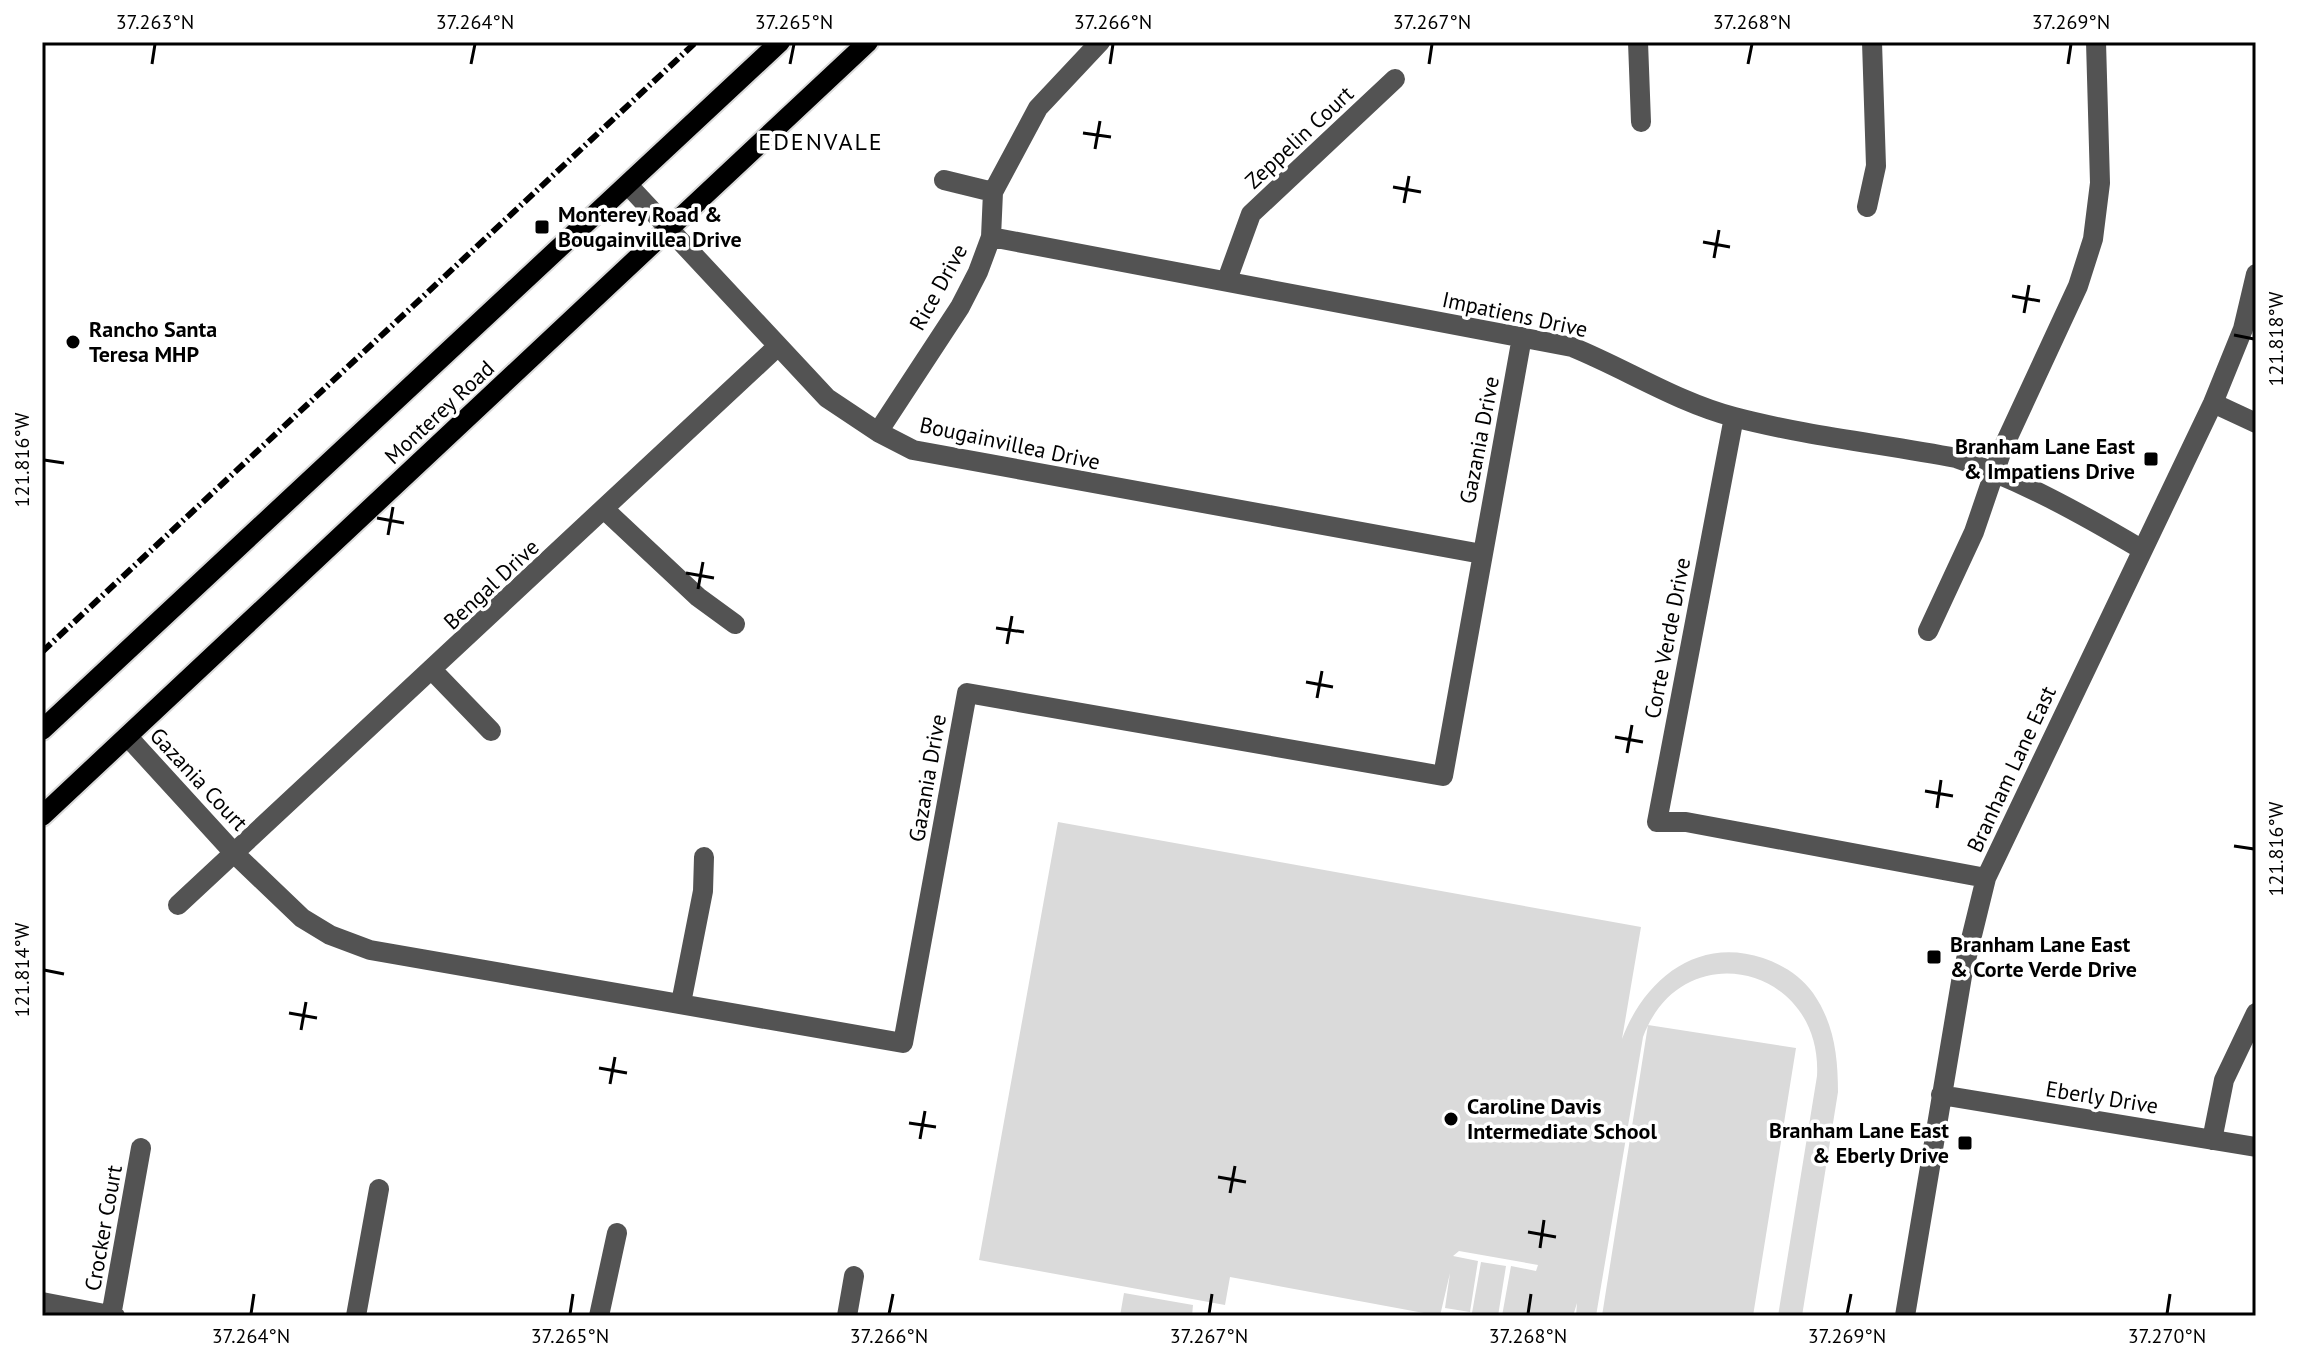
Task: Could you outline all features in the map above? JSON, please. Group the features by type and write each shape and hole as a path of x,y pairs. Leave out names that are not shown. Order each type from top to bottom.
{"main road":[{"name":"Monterey Road","path":"42,730 780,42"},
{"name":"Monterey Road","path":"42,816 868,42"}],"street":[{"name":"Rice Drive","path":"878,432 960,307 991,237 993,192 1038,108 1100,42"},
{"path":"1638,42 1641,122"},
{"path":"1867,207 1876,166 1872,42"},
{"path":"1928,631 1974,532 1995,472 2078,286 2093,239 2100,183 2096,42"},
{"name":"Zeppelin Court","path":"1227,280 1251,214 1395,79"},
{"path":"944,180 993,192"},
{"name":"Bougainvillea Drive","path":"628,185 827,398 878,432 913,450 947,459 1482,554"},
{"name":"Impatiens Drive","path":"991,237 1572,347 1625,368 1673,395 1734,417 1956,458 1995,472 2141,549"},
{"name":"Branham Lane East","path":"1905,1316 1972,926 1986,878 2213,403 2243,329 2256,274"},
{"name":"Gazania Drive","path":"235,854 302,918 330,935 370,950 903,1043 967,693 1443,776 1522,337"},
{"name":"Bengal Drive","path":"178,905 433,671 777,347"},
{"path":"2213,403 2256,423"},
{"name":"Corte Verde Drive","path":"1734,417 1657,822 1686,822 1986,878"},
{"path":"605,510 698,597 735,624"},
{"path":"433,671 491,731"},
{"name":"Gazania Court","path":"128,737 235,854"},
{"path":"681,1003 703,891 704,857"},
{"path":"2212,1140 2224,1080 2256,1013"},
{"name":"Eberly Drive","path":"1941,1095 2256,1147"},
{"name":"Crocker Court","path":"113,1316 141,1148"},
{"path":"356,1316 379,1189"},
{"path":"599,1316 617,1233"},
{"path":"847,1316 854,1276"},
{"path":"42,1302 113,1316"}],"shaded area":[{"name":"Caroline Davis Intermediate School","path":"1058,822 1641,927 1622,1039 1644,998 1676,968 1695,958 1716,953 1739,953 1763,958 1791,972 1808,987 1826,1016 1836,1053 1838,1079 1802,1316 1778,1316 1817,1076 1813,1038 1798,1009 1775,988 1747,976 1717,974 1687,983 1662,1004 1643,1037 1596,1316 1576,1316 1577,1303 1573,1316 1502,1316 1511,1266 1536,1271 1538,1265 1459,1251 1453,1256 1478,1261 1470,1312 1445,1308 1450,1273 1440,1316 1230,1277 1225,1305 979,1260"},
{"path":"1648,1025 1796,1048 1753,1316 1602,1316"},
{"path":"1481,1262 1506,1266 1498,1316 1472,1313"},
{"path":"1124,1293 1193,1305 1192,1316 1120,1316"}],"railway":[{"path":"42,652 696,42"}],"place":[{"name":"Monterey Road & Bougainvillea Drive","path":"542,227"},
{"name":"Rancho Santa Teresa MHP","path":"73,342"},
{"name":"Branham Lane East & Impatiens Drive","path":"2151,459"},
{"name":"Branham Lane East & Corte Verde Drive","path":"1934,957"},
{"name":"Caroline Davis Intermediate School","path":"1451,1119"},
{"name":"Branham Lane East & Eberly Drive","path":"1965,1143"}],"district":[{"name":"EDENVALE","path":"821,141"}]}
